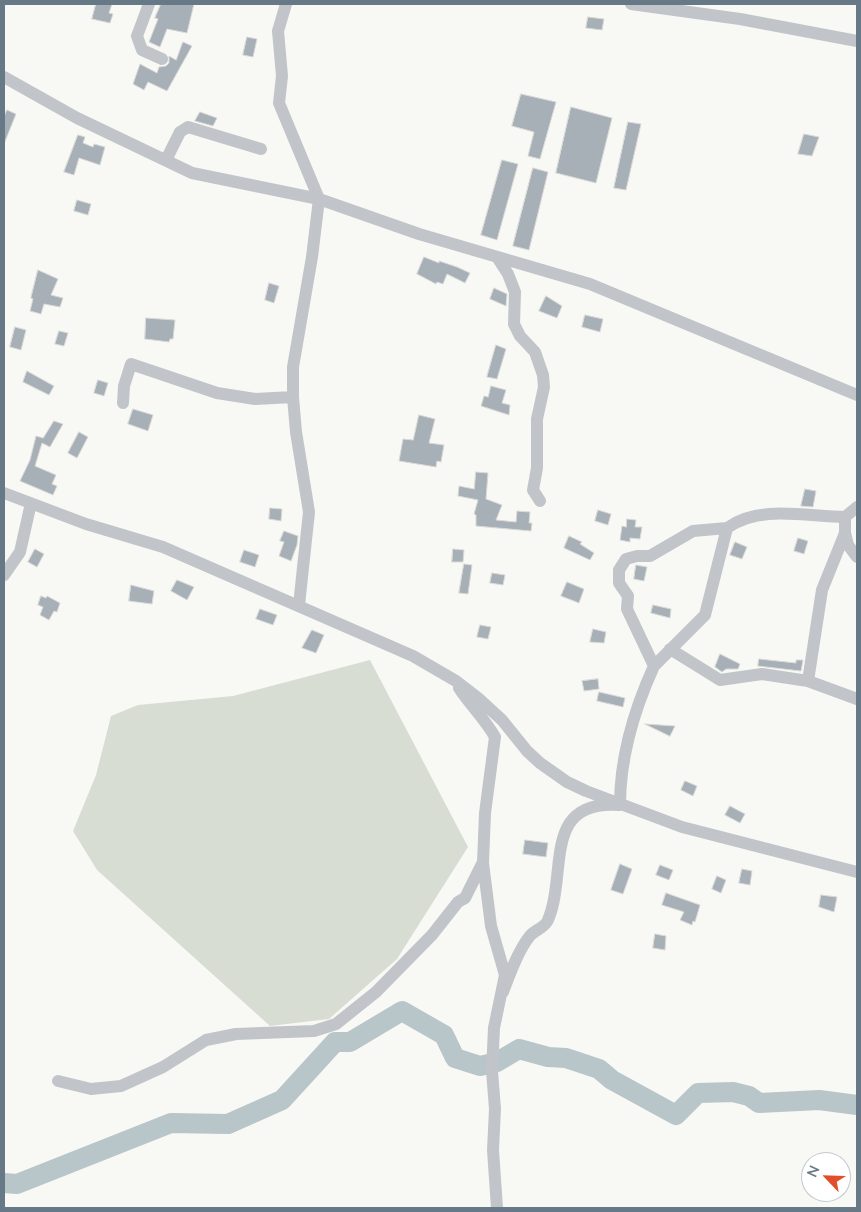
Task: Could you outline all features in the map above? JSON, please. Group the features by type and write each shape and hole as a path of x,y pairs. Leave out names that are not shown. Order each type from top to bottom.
{"street":[{"path":"149,4 137,36 142,50 162,59"},
{"path":"286,4 278,31 282,76 279,103 318,199 312,257 293,367 292,397 309,512 298,605"},
{"path":"631,4 740,19 857,41"},
{"path":"4,77 77,118 198,175 318,199 419,234 590,284 857,395"},
{"path":"166,160 180,132 188,127 261,149"},
{"path":"497,257 508,274 515,292 514,324 520,336 535,352 544,375 544,387 537,419 536,468 533,490 540,502"},
{"path":"123,403 124,386 131,364 217,393 255,398 292,397"},
{"path":"4,493 86,524 163,547 413,656 456,681 492,710 527,751 555,774 586,791 682,827 857,872"},
{"path":"4,575 20,552 31,503"},
{"path":"654,666 627,609 628,596 619,583 619,570 626,559 637,556 650,556 693,531 727,528 735,522 781,513 845,517 857,507"},
{"path":"845,517 845,533 848,545 857,557"},
{"path":"620,804 622,760 627,735 654,666 705,615 727,528"},
{"path":"808,681 822,590 845,533"},
{"path":"670,650 720,680 762,674 808,681 857,699"},
{"path":"456,681 470,705 490,728 495,737 485,813 483,863 489,909 505,975 494,1028 492,1052 495,1109 493,1150 498,1208"},
{"path":"503,992 521,948 530,935 547,923 552,911 558,857 568,825 577,814 588,807 603,803 620,804"},
{"path":"58,1081 91,1089 121,1086 164,1067 206,1040 236,1034 314,1031 336,1024 376,992 432,935 458,902 465,898 483,863"},
{"path":"465,898 478,901 489,909"}],"shaded area":[{"path":"370,660 468,847 397,959 329,1019 270,1026 97,870 73,831 96,775 111,716 138,705 233,696"}],"building":[{"path":"96,4 112,4 109,13 113,14 110,23 92,19"},
{"path":"161,4 194,4 187,33 167,29 160,47 149,42 158,19 155,18"},
{"path":"588,17 604,19 602,30 586,28"},
{"path":"247,37 257,39 253,57 243,55"},
{"path":"183,42 192,46 167,91 148,82 144,90 133,84 140,64 157,73 159,67 166,66 169,63 169,56 176,60"},
{"path":"521,94 556,102 540,159 528,156 534,132 512,126"},
{"path":"571,107 612,118 596,183 556,173"},
{"path":"7,110 16,114 4,144 4,117"},
{"path":"200,112 217,118 213,126 195,121"},
{"path":"628,122 641,124 626,190 614,188"},
{"path":"804,134 819,137 812,156 798,154"},
{"path":"78,135 85,137 83,143 93,147 94,144 105,147 100,165 79,158 74,175 64,172"},
{"path":"502,160 518,164 497,240 481,235"},
{"path":"533,168 548,172 529,250 513,246"},
{"path":"77,200 91,204 88,215 74,211"},
{"path":"424,257 470,273 465,283 447,274 443,284 437,282 436,284 417,274"},
{"path":"38,270 58,279 51,295 63,298 60,307 44,304 41,314 30,311 33,299 31,298"},
{"path":"269,283 279,286 274,303 265,300"},
{"path":"494,288 507,294 506,306 490,299"},
{"path":"546,296 562,306 557,318 539,311"},
{"path":"585,315 603,319 600,332 582,327"},
{"path":"146,318 175,320 173,339 170,339 169,342 145,339"},
{"path":"15,327 26,330 21,350 10,347"},
{"path":"59,331 68,333 64,346 55,344"},
{"path":"496,345 506,349 497,379 487,377"},
{"path":"27,371 54,386 49,395 23,382"},
{"path":"98,380 108,383 104,396 94,393"},
{"path":"491,386 506,390 502,403 510,405 509,415 481,406 484,396 488,397"},
{"path":"133,409 153,415 148,431 128,424"},
{"path":"419,415 435,419 429,443 444,445 441,462 437,461 436,467 399,461 403,439 413,440"},
{"path":"54,421 63,424 50,447 42,443 35,466 56,475 52,484 57,486 53,495 20,481 30,460 36,436 43,438"},
{"path":"79,432 88,437 77,458 68,453"},
{"path":"476,472 488,473 486,499 502,505 496,520 516,522 517,511 530,512 529,523 532,523 531,531 476,526 476,515 474,514 478,500 458,496 459,486 474,489"},
{"path":"805,489 816,491 813,507 801,506"},
{"path":"270,508 282,509 281,521 269,519"},
{"path":"598,510 611,514 608,525 595,521"},
{"path":"627,519 636,520 635,527 642,527 640,539 630,538 630,542 620,540 622,526 626,527"},
{"path":"284,531 298,536 291,561 279,556 284,542 280,541"},
{"path":"569,536 582,542 580,544 594,553 590,560 564,548"},
{"path":"798,538 808,541 804,554 794,551"},
{"path":"735,542 747,547 742,559 730,555"},
{"path":"35,549 44,554 37,567 28,562"},
{"path":"453,549 464,550 463,562 452,562"},
{"path":"244,550 259,555 255,567 240,562"},
{"path":"464,564 472,565 468,594 459,593"},
{"path":"636,565 647,567 644,581 634,579"},
{"path":"492,573 505,575 503,585 490,583"},
{"path":"177,580 194,587 187,600 171,591"},
{"path":"567,582 584,589 579,603 561,596"},
{"path":"131,585 154,591 152,604 129,601"},
{"path":"41,596 46,598 47,596 60,603 57,612 54,611 49,620 40,615 43,607 38,605"},
{"path":"653,605 671,609 670,618 651,613"},
{"path":"260,609 277,615 273,625 256,619"},
{"path":"480,625 491,627 488,639 477,637"},
{"path":"593,629 606,632 604,643 590,642"},
{"path":"312,630 324,635 316,653 302,648"},
{"path":"720,654 740,664 738,669 726,669 722,672 715,667"},
{"path":"759,659 796,663 796,660 803,660 801,671 758,666"},
{"path":"598,679 599,689 584,691 582,681"},
{"path":"599,692 625,698 623,707 597,701"},
{"path":"645,724 675,726 670,736"},
{"path":"685,781 697,786 693,796 681,790"},
{"path":"730,806 745,814 740,823 725,815"},
{"path":"525,840 548,843 546,857 523,854"},
{"path":"620,864 632,869 623,894 611,890"},
{"path":"660,865 673,870 669,880 656,875"},
{"path":"742,869 752,871 750,885 739,883"},
{"path":"717,876 726,880 721,893 712,889"},
{"path":"666,893 700,905 695,922 693,921 692,925 680,920 684,912 662,905"},
{"path":"821,895 837,897 834,912 819,907"},
{"path":"655,934 666,936 665,950 653,948"}],"waterway":[{"path":"4,1183 17,1184 171,1123 228,1124 282,1100 335,1042 350,1042 402,1011 444,1035 455,1058 480,1066 497,1062 519,1049 548,1057 566,1058 599,1069 612,1080 676,1115 698,1093 733,1092 749,1096 759,1103 819,1100 857,1105"}]}
